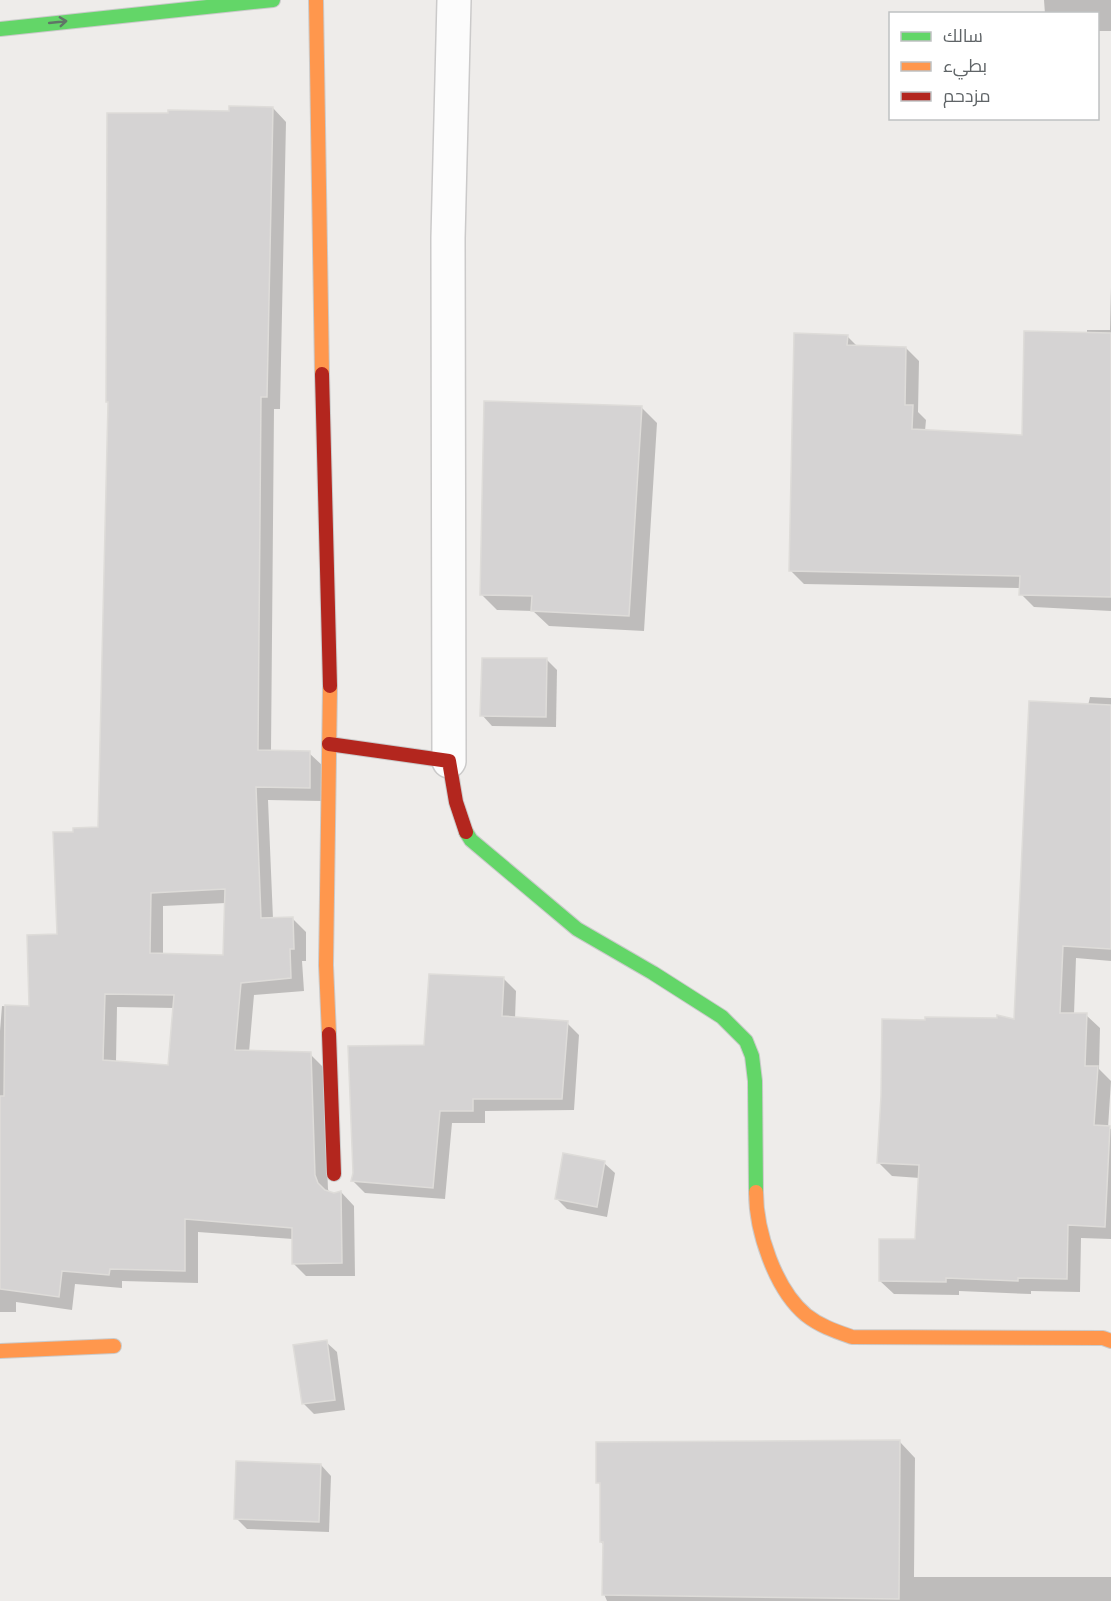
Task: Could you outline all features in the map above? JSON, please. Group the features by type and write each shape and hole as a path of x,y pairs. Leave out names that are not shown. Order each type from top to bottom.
{"street":[{"path":"0,28 273,0"},
{"path":"316,0 322,414 330,655 326,966 334,1174"},
{"path":"454,0 448,238 449,761 458,813 464,831 471,840 577,929 653,973 722,1017 746,1041 752,1056 755,1081 756,1210 765,1245 783,1288 806,1314 828,1329 852,1337 1103,1338 1111,1341"},
{"path":"329,744 449,761"},
{"path":"0,1351 114,1346"}],"building":[{"path":"229,106 273,107 267,397 261,397 258,750 310,751 310,788 256,787 261,918 293,917 294,949 290,949 291,978 241,983 235,1050 311,1052 315,1175 318,1183 325,1190 334,1193 341,1191 342,1263 292,1264 292,1228 185,1219 185,1271 110,1269 109,1275 62,1271 59,1297 0,1289 0,1096 4,1096 5,1005 29,1006 27,935 57,934 53,832 73,832 73,828 98,827 108,402 106,402 107,113 168,113 168,110 229,111","holes":["225,889 223,955 150,953 151,893","105,994 174,995 168,1065 103,1060"]},
{"path":"1024,331 1111,333 1111,597 1019,595 1020,576 789,571 794,333 848,335 847,345 906,347 905,405 913,405 912,429 1022,435"},
{"path":"484,401 642,406 629,616 531,611 532,596 480,595"},
{"path":"482,658 547,658 546,717 480,716"},
{"path":"1029,701 1111,705 1111,949 1063,946 1060,1013 1087,1013 1085,1066 1098,1066 1094,1125 1110,1126 1105,1227 1068,1225 1067,1279 1018,1278 1018,1281 946,1278 946,1282 879,1281 879,1239 915,1239 919,1165 877,1163 882,1019 997,1018 997,1015 1014,1019"},
{"path":"429,974 504,977 502,1016 568,1021 562,1099 473,1099 473,1111 440,1111 433,1188 351,1181 353,1173 348,1046 424,1045"},
{"path":"563,1153 605,1161 597,1207 555,1199"},
{"path":"327,1340 335,1400 302,1404 293,1345"},
{"path":"900,1440 899,1599 602,1595 603,1542 600,1542 600,1483 596,1483 596,1442"},
{"path":"236,1461 321,1464 319,1522 234,1519"}],"traffic: fast":[{"path":"0,29 273,0"},
{"path":"466,832 471,840 577,929 653,973 722,1017 746,1041 752,1056 755,1081 756,1192"}],"traffic: slow":[{"path":"316,0 322,374"},
{"path":"329,1034 326,965 330,686"},
{"path":"756,1192 759,1224 769,1258 777,1275 795,1304 806,1315 828,1328 852,1337 1103,1338 1111,1341"},
{"path":"0,1351 114,1346"}],"traffic: jam":[{"path":"322,374 330,686"},
{"path":"329,744 449,761 456,802 466,832"},
{"path":"329,1034 334,1174"}]}
